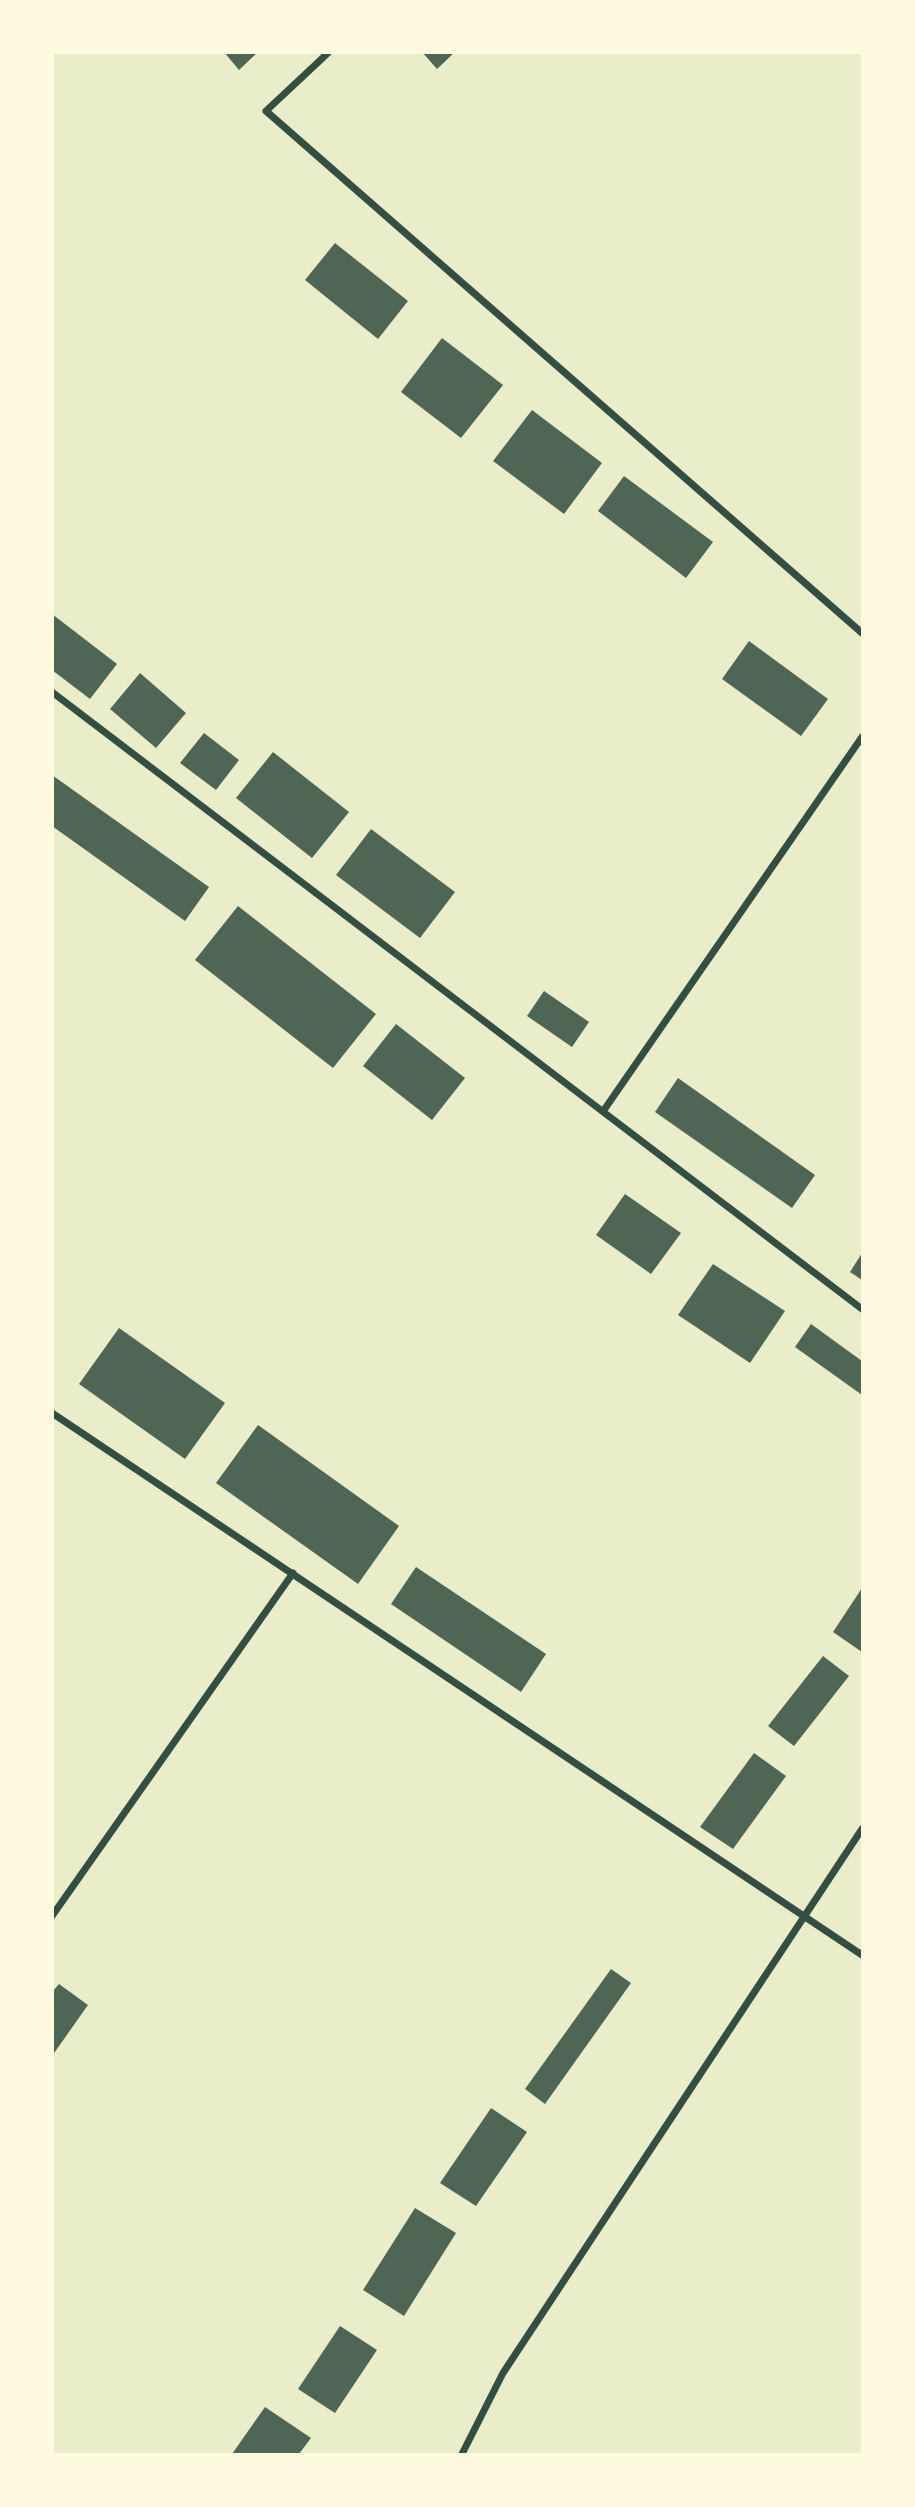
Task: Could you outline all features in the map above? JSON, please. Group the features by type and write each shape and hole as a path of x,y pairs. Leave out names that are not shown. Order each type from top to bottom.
{"street":[{"path":"330,52 266,111 863,634"},
{"path":"52,692 863,1309"},
{"path":"604,1110 863,737"},
{"path":"52,1413 863,1955"},
{"path":"52,1916 293,1573"},
{"path":"462,2455 503,2373 803,1915 863,1829"}],"building":[{"path":"224,52 258,52 239,70"},
{"path":"422,52 455,52 437,69"},
{"path":"335,243 408,301 378,339 305,280"},
{"path":"442,338 503,385 461,438 401,392"},
{"path":"532,410 602,463 564,514 493,461"},
{"path":"624,476 713,542 686,578 598,511"},
{"path":"52,614 117,664 90,699 52,670"},
{"path":"749,641 828,699 801,736 722,679"},
{"path":"140,673 186,713 156,748 110,709"},
{"path":"204,733 239,760 216,790 180,763"},
{"path":"273,752 349,812 312,858 236,798"},
{"path":"52,775 209,887 185,921 52,826"},
{"path":"371,829 455,892 420,938 336,875"},
{"path":"238,906 376,1014 333,1068 195,960"},
{"path":"544,991 589,1022 572,1047 527,1016"},
{"path":"396,1024 465,1078 432,1120 363,1066"},
{"path":"678,1078 815,1175 792,1208 655,1112"},
{"path":"625,1194 681,1233 651,1274 596,1235"},
{"path":"862,1253 862,1280 850,1272"},
{"path":"713,1264 785,1311 750,1363 678,1315"},
{"path":"811,1324 862,1361 862,1395 795,1347"},
{"path":"119,1328 225,1403 185,1459 79,1384"},
{"path":"258,1425 399,1526 358,1584 216,1483"},
{"path":"416,1567 546,1654 521,1692 391,1604"},
{"path":"862,1588 862,1652 833,1632"},
{"path":"823,1656 849,1676 794,1746 768,1726"},
{"path":"754,1753 786,1776 733,1849 700,1827"},
{"path":"611,1969 631,1983 545,2104 525,2089"},
{"path":"59,1984 88,2005 52,2056 52,1992"},
{"path":"491,2108 527,2132 476,2206 440,2183"},
{"path":"415,2208 456,2233 404,2316 363,2290"},
{"path":"340,2326 377,2350 335,2413 298,2389"},
{"path":"265,2407 311,2438 299,2454 232,2454"}]}
